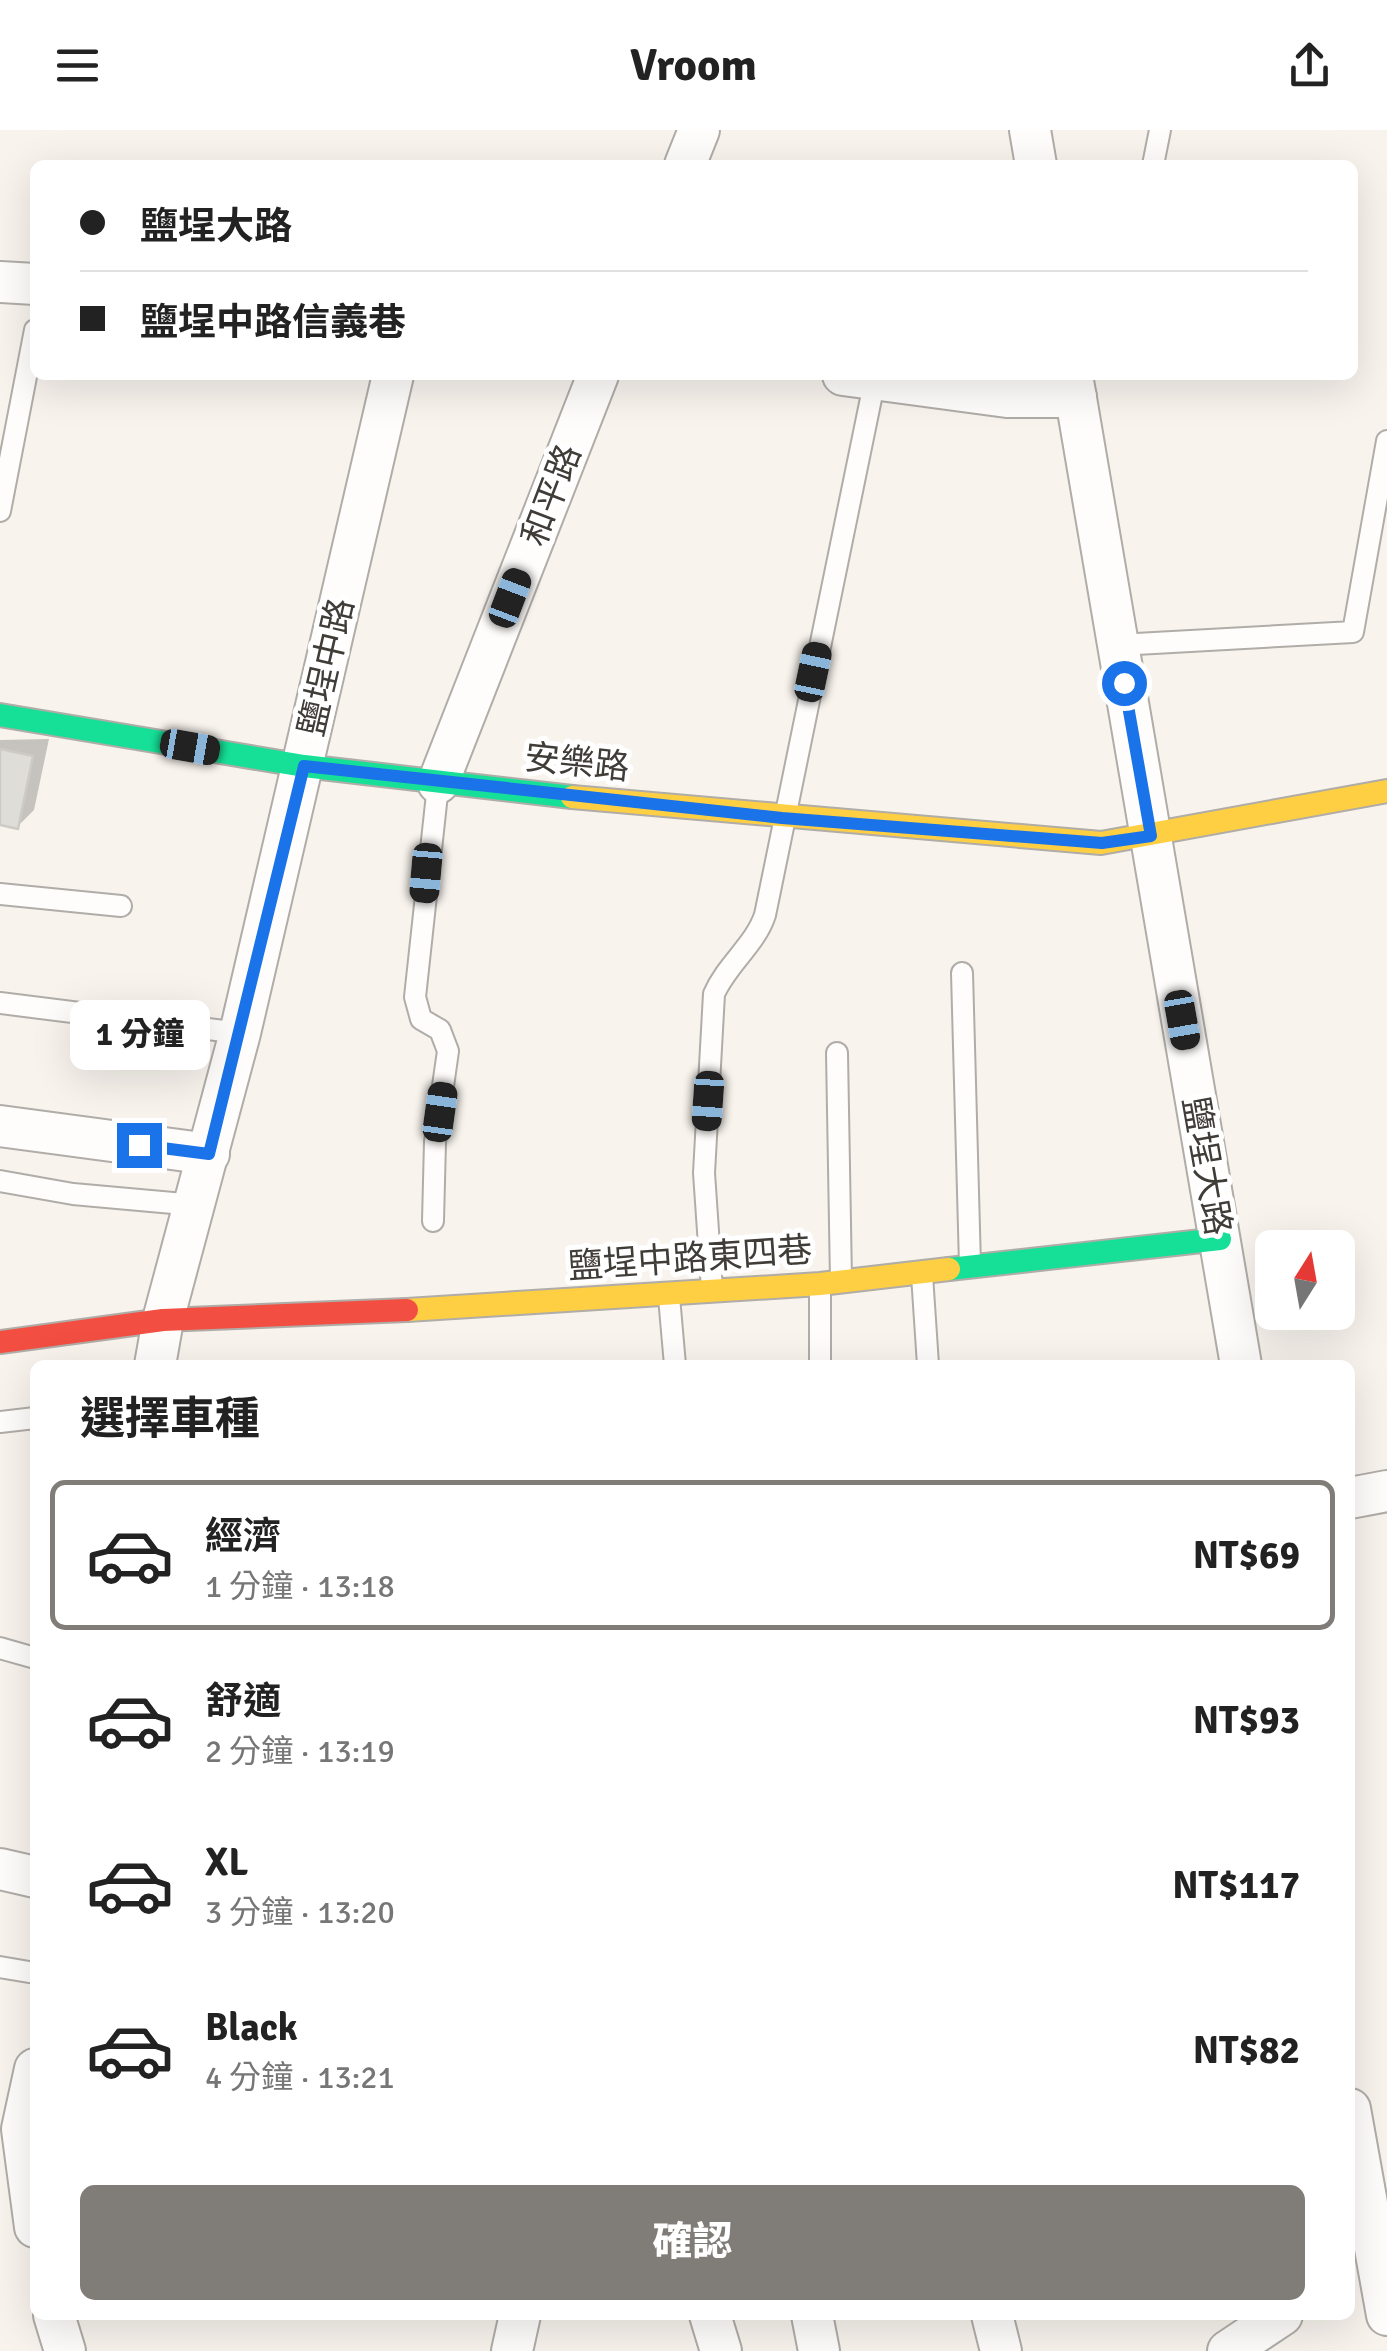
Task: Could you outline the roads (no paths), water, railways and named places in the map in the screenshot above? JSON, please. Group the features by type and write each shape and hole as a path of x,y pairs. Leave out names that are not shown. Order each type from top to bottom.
{"street":[{"path":"687,160 700,130"},
{"path":"1030,130 1035,160"},
{"path":"0,282 30,284"},
{"name":"鹽埕中路","path":"156,1360 163,1320 240,1033 392,380"},
{"name":"和平路","path":"438,783 596,380"},
{"path":"881,380 1006,397 1079,382"},
{"name":"鹽埕大路","path":"1079,382 1118,645 1240,1360"},
{"name":"安樂路","path":"0,715 304,766 438,783 782,818 1102,843 1387,790"},
{"path":"0,1126 209,1154"},
{"name":"鹽埕中路東四巷","path":"0,1342 163,1320 562,1303 831,1283 1220,1239"},
{"path":"1355,1497 1387,1491"},
{"path":"0,1868 30,1876"},
{"path":"21,2208 22,2129 30,2092"},
{"path":"1355,2169 1387,2315"},
{"path":"56,2320 66,2351"},
{"path":"512,2351 519,2320"},
{"path":"712,2320 721,2351"},
{"path":"813,2320 820,2351"},
{"path":"993,2320 1001,2351"},
{"path":"1228,2351 1274,2320"}],"lane":[{"path":"1154,160 1160,130"},
{"path":"0,511 30,356"},
{"path":"712,1291 704,1173 714,994 721,978 759,931 858,380"},
{"path":"1118,645 1353,632 1387,441"},
{"path":"433,1221 435,1142 448,1051 440,1030 421,1018 416,997 438,783"},
{"path":"0,894 121,906"},
{"path":"962,972 970,1267"},
{"path":"0,1003 240,1033"},
{"path":"821,1360 831,1283 837,1053"},
{"path":"0,1181 74,1194 195,1205"},
{"path":"922,1272 928,1360"},
{"path":"669,1294 676,1360"},
{"path":"0,1422 30,1419"},
{"path":"0,1648 30,1657"},
{"path":"0,1966 30,1972"}]}
